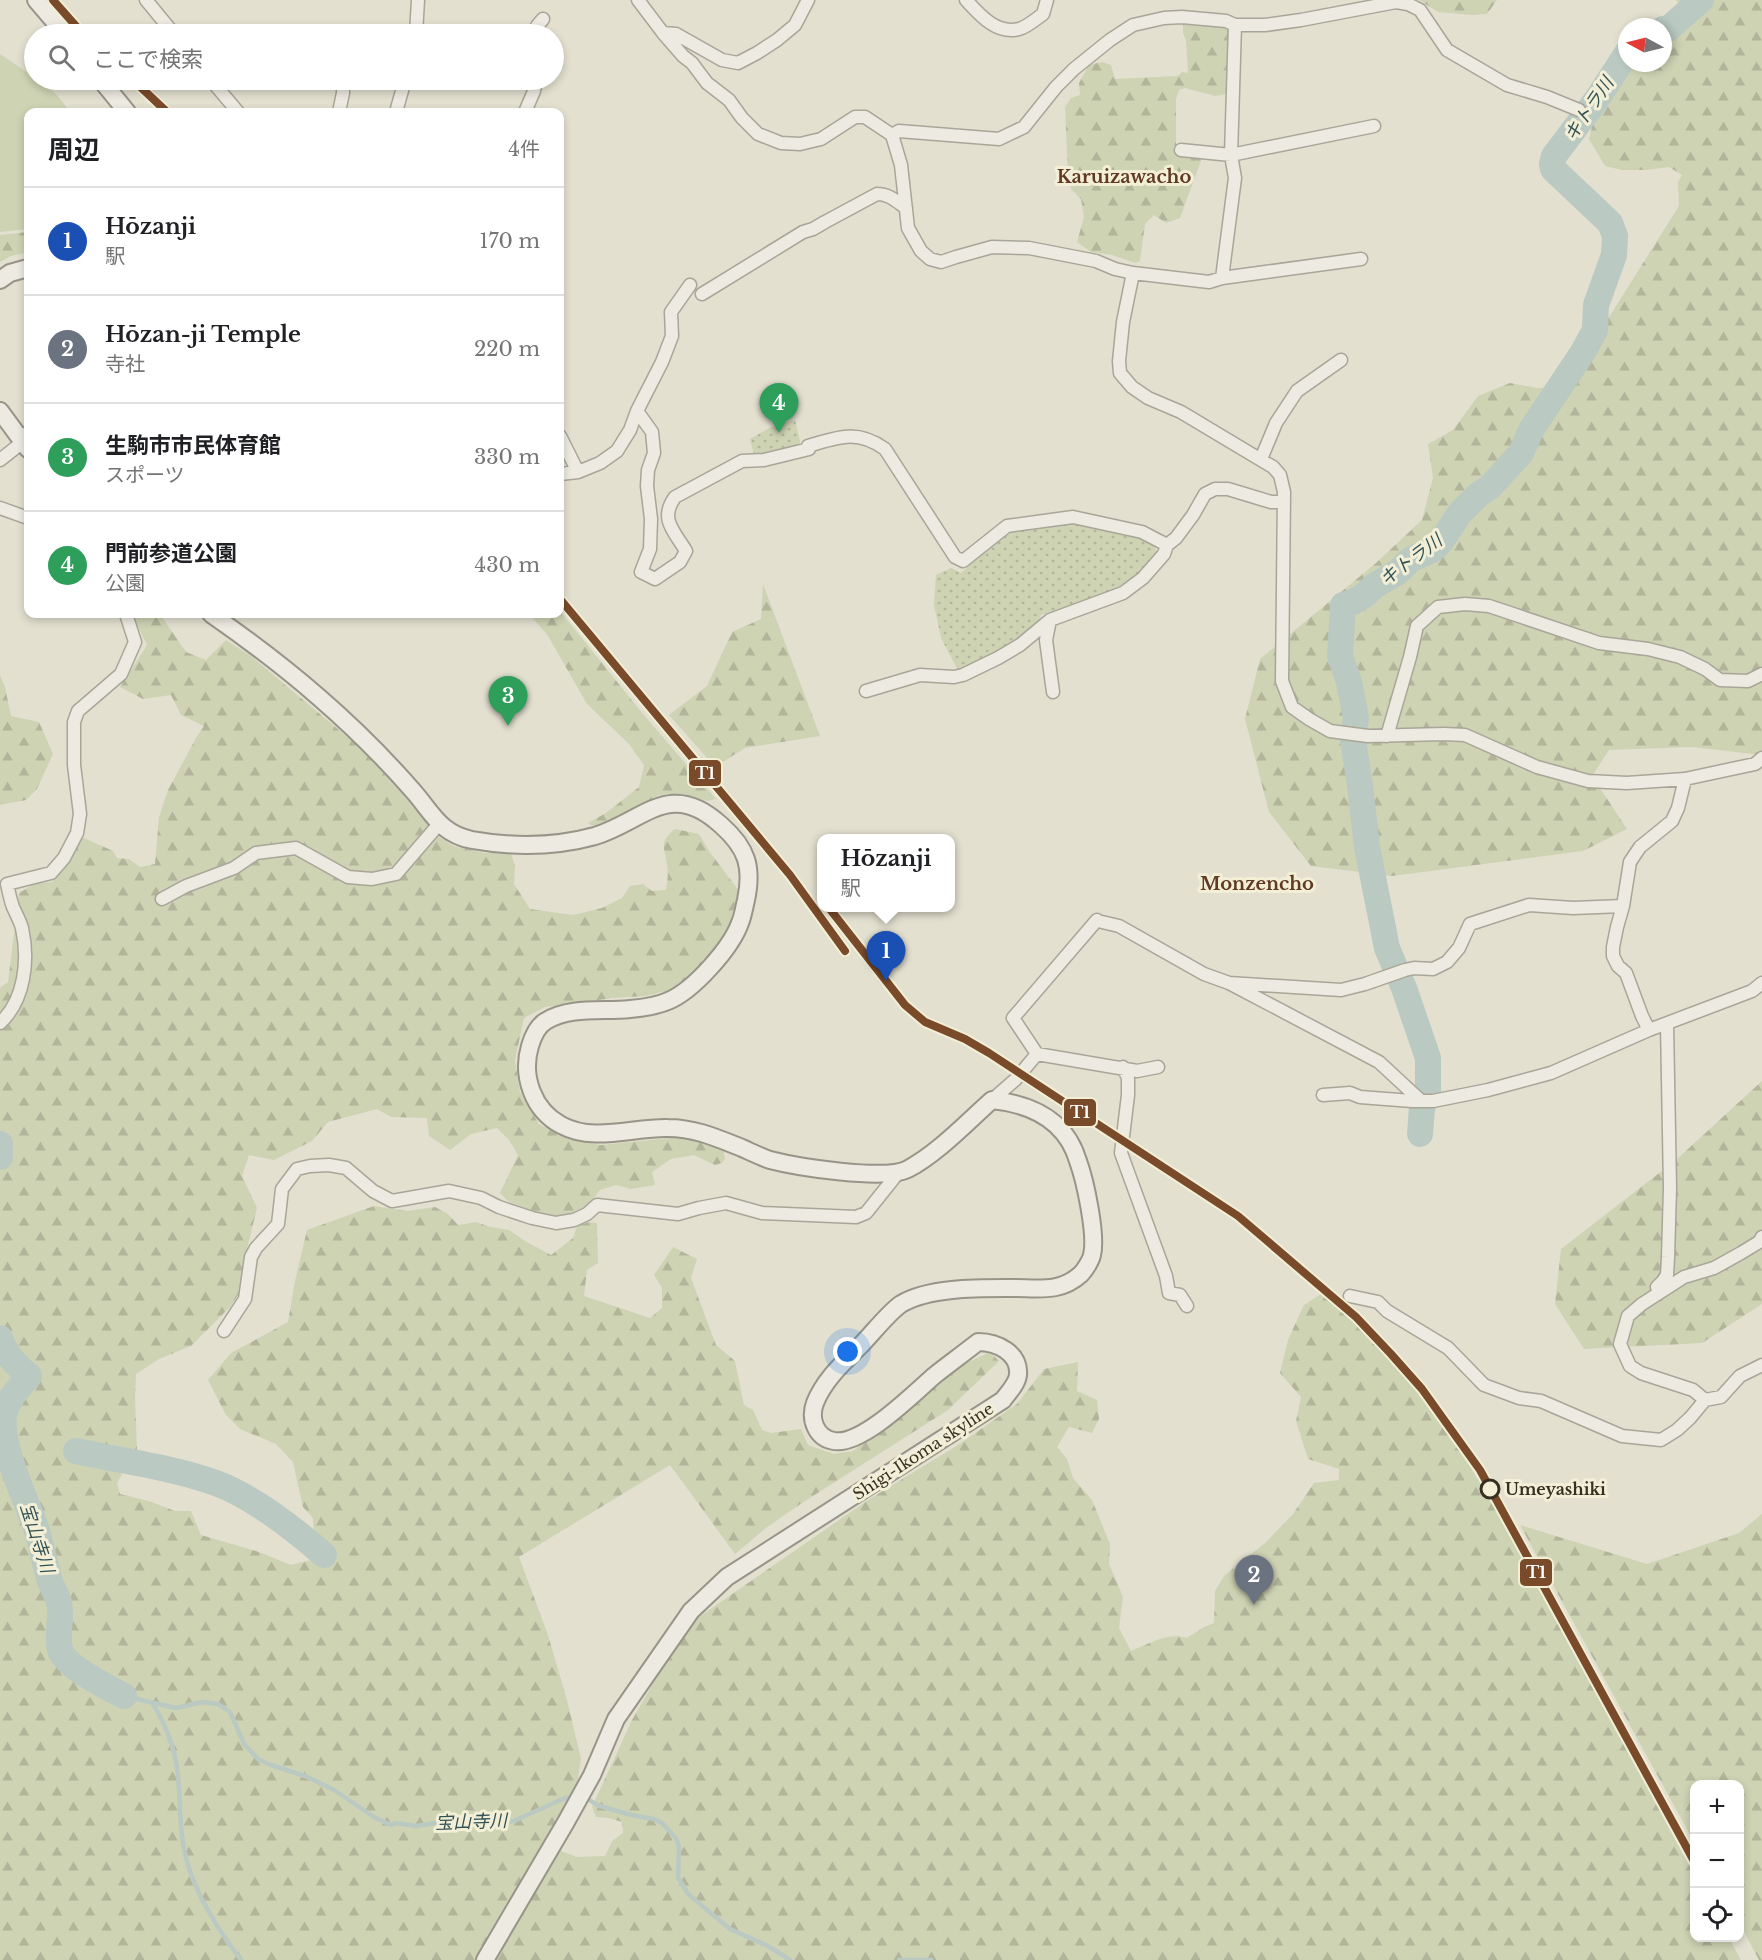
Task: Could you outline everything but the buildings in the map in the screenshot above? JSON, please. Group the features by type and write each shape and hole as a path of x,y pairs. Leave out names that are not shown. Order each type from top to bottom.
{"main road":[{"path":"36,0 56,24"},
{"path":"109,90 124,108"},
{"path":"0,280 10,273 24,269"},
{"path":"0,411 24,438"},
{"path":"216,618 306,684 339,714 397,773 440,824 453,835 497,844 563,843 595,836 623,825 648,809 670,803 688,805 708,815 720,824 742,850 749,865 749,881 740,924 728,944 697,982 669,1001 632,1009 587,1010 564,1014 544,1021 535,1031 528,1050 526,1070 528,1087 548,1117 565,1127 584,1133 598,1134 670,1128 693,1130 710,1134 769,1159 803,1167 849,1173 898,1173 927,1157 992,1100"},
{"name":"Shigi-Ikoma skyline","path":"485,1960 592,1775 616,1719 691,1611 736,1571 1003,1400 1018,1375 1012,1355 1003,1347 978,1342 878,1424 843,1442 826,1438 815,1426 812,1418 813,1410 820,1389 900,1305 919,1296 939,1292 1012,1288 1047,1289 1068,1285 1083,1272 1092,1255 1092,1221 1078,1159 1066,1134 1038,1111 1013,1102 992,1100"}],"street":[{"path":"146,0 166,24"},
{"path":"417,24 418,0"},
{"path":"638,0 663,33 692,63 707,83 729,100 758,134 781,143 800,144 821,139 855,117 865,117 892,135 901,165 908,228 912,239 930,259 941,262 992,247 1029,248 1096,261 1114,269 1133,273 1209,282 1222,278 1360,259"},
{"path":"663,33 676,34 722,60 738,63 758,53 795,25 808,0"},
{"path":"966,0 986,21 1010,30 1021,29 1043,14 1047,0"},
{"path":"892,135 899,131 999,139 1024,127 1056,87 1074,69 1133,25 1164,18 1182,17 1226,21 1235,25 1265,25 1395,2 1408,4 1420,10 1447,50 1507,85 1579,110"},
{"path":"539,24 543,19"},
{"path":"1222,278 1234,178 1232,155 1235,25"},
{"path":"219,90 235,108"},
{"path":"340,108 343,90"},
{"path":"397,108 402,90"},
{"path":"527,108 534,90"},
{"path":"1181,150 1232,155 1374,126"},
{"path":"702,294 803,232 813,230 877,194 891,197 906,208"},
{"path":"1133,273 1124,322 1119,361 1120,373 1132,387 1148,398 1181,412 1261,459 1280,475 1284,492 1282,681 1292,707 1330,730 1368,736 1465,735 1536,767 1588,781 1627,783 1684,779 1755,764 1762,758"},
{"path":"564,474 578,472 600,463 617,451 630,430 662,362 672,336 671,312 690,285"},
{"path":"1261,459 1276,423 1297,392 1341,360"},
{"path":"637,411 652,432 654,443 647,486 651,512 650,549 641,572 655,579 680,562 686,550 668,520 668,507 675,497 742,461 764,460 848,435 874,441 885,449 955,557 963,561 1007,526 1073,517 1142,532 1167,545"},
{"path":"0,460 24,443"},
{"path":"564,444 578,472"},
{"path":"866,691 920,675 954,677 963,675 1020,645 1050,620 1123,593 1143,578 1193,515 1205,494 1215,489 1228,489 1271,502 1283,502"},
{"path":"0,508 24,517"},
{"path":"1387,736 1417,626 1438,607 1465,604 1488,606 1599,643 1648,649 1680,657 1705,669 1720,680 1748,681 1762,674"},
{"path":"0,1023 12,1012 24,974 25,951 21,926 12,905 7,884 51,873 64,858 78,832 80,814 74,765 74,722 78,711 121,674 135,642 127,618"},
{"path":"1050,620 1046,640 1053,692"},
{"path":"1649,1030 1626,973 1618,966 1613,956 1612,947 1623,906 1630,862 1640,847 1672,821 1678,808 1684,779"},
{"path":"162,899 186,886 234,868 256,854 297,848 348,876 372,879 396,874 440,824"},
{"path":"1229,983 1341,990 1405,970 1433,969 1446,962 1459,948 1470,924 1529,905 1573,908 1623,906"},
{"path":"1158,1067 1137,1071 1037,1054 1013,1018 1100,921 1119,926 1204,975 1229,983 1379,1062 1425,1100"},
{"path":"1323,1095 1350,1093 1360,1096 1425,1100 1488,1090 1551,1073 1649,1030 1752,991 1762,983"},
{"path":"1659,1293 1656,1287 1667,1275 1668,1257 1670,1188 1667,1024"},
{"path":"992,1100 1017,1079 1037,1054"},
{"path":"1123,1067 1128,1078 1128,1095 1121,1153 1166,1276 1169,1293 1180,1295 1187,1306"},
{"path":"224,1330 245,1299 251,1257 256,1248 278,1224 282,1189 297,1169 329,1165 346,1168 373,1191 392,1201 449,1191 481,1198 499,1207 556,1223 574,1220 587,1214 597,1205 678,1214 726,1203 762,1213 856,1217 866,1213 898,1173"},
{"path":"1705,1400 1693,1390 1641,1373 1630,1366 1620,1344 1628,1317 1684,1277 1724,1263 1759,1242 1762,1237"},
{"path":"1350,1296 1378,1302 1387,1311 1448,1348 1485,1385 1519,1398 1541,1401 1622,1436 1660,1440 1683,1424 1705,1400 1721,1397 1740,1376 1762,1365"}],"green space":[{"path":"1419,0 1497,0 1487,14 1472,15 1438,12"},
{"path":"1676,0 1762,0 1762,755 1692,747 1609,750 1592,776 1627,829 1583,851 1392,876 1311,866 1269,812 1245,719 1260,659 1376,563 1422,520 1433,478 1428,444 1453,430 1478,396 1510,383 1537,388 1565,387 1679,206 1678,182 1682,175 1669,167 1622,170 1605,166 1589,139 1596,109 1620,72 1672,72 1672,30 1683,27 1680,5"},
{"path":"1183,23 1213,24 1229,31 1227,94 1215,96 1185,88 1179,90 1176,99 1176,154 1202,158 1180,218 1166,223 1154,215 1145,224 1140,261 1135,263 1112,255 1091,252 1077,242 1084,217 1081,199 1071,189 1068,174 1065,107 1071,98 1080,95 1079,83 1089,65 1102,62 1111,65 1115,79 1178,76 1182,72 1188,73"},
{"path":"0,54 24,70 24,90 52,90 67,108 24,108 24,229 0,232"},
{"path":"24,232 24,253 0,262 0,235"},
{"path":"795,420 801,446 754,455 750,439 771,427"},
{"path":"1078,523 1150,541 1157,551 1155,560 1140,575 1135,574 1134,582 1121,589 1041,615 1036,625 1018,642 960,674 941,638 934,605 936,575 951,568 961,573 995,541 1015,530 1032,526"},
{"path":"763,584 820,736 745,748 715,767 669,715 707,686 732,632 761,619"},
{"path":"564,616 643,714 716,799 707,801 683,794 659,795 606,822 593,826 588,823 606,813 639,787 644,765 629,744 587,704 548,636 532,618 564,618"},
{"path":"134,618 163,618 186,652 206,660 226,640 252,657 358,746 438,836 453,846 485,853 511,853 515,866 514,884 530,909 573,915 602,908 622,898 630,886 643,884 652,891 666,890 668,871 664,842 675,829 699,834 739,891 729,925 719,945 692,974 670,990 645,996 545,1007 524,1018 515,1060 520,1092 539,1124 568,1139 601,1145 678,1137 700,1140 723,1148 725,1158 722,1163 715,1165 694,1155 671,1159 652,1172 655,1185 631,1189 616,1185 600,1190 588,1206 565,1215 543,1215 508,1201 500,1193 518,1155 509,1140 497,1128 471,1134 450,1150 429,1136 427,1118 391,1117 377,1109 328,1122 312,1141 274,1160 249,1155 242,1176 257,1208 244,1261 241,1290 231,1306 191,1346 159,1359 136,1374 137,1449 117,1483 120,1494 149,1501 175,1511 191,1511 201,1535 259,1552 291,1565 315,1559 313,1518 303,1507 293,1462 276,1444 240,1429 226,1415 208,1380 231,1353 288,1322 307,1230 374,1206 407,1211 435,1207 448,1214 458,1225 476,1222 509,1230 551,1255 573,1238 577,1226 589,1222 597,1223 598,1263 587,1270 584,1296 650,1318 662,1308 662,1288 654,1275 673,1247 697,1259 691,1278 716,1345 735,1361 744,1405 753,1410 762,1430 771,1433 801,1429 808,1445 834,1454 853,1451 947,1372 990,1352 999,1361 948,1410 802,1503 766,1528 735,1554 670,1465 519,1557 548,1635 581,1759 577,1785 545,1845 577,1857 605,1856 612,1841 623,1833 622,1822 596,1817 592,1807 632,1720 668,1657 696,1619 868,1500 958,1445 1017,1404 1044,1369 1078,1362 1077,1391 1097,1400 1099,1419 1092,1433 1069,1427 1057,1447 1067,1459 1073,1478 1092,1500 1110,1544 1109,1564 1123,1597 1119,1628 1131,1651 1165,1638 1187,1638 1214,1623 1215,1591 1224,1576 1265,1543 1293,1514 1314,1483 1339,1480 1339,1469 1308,1459 1296,1421 1301,1397 1280,1373 1288,1340 1304,1305 1321,1294 1358,1325 1396,1363 1443,1422 1504,1522 1690,1867 1690,1942 1731,1942 1741,1960 0,1960 0,988 8,982 19,893 34,884 52,882 64,869 82,837 113,851 117,858 129,859 140,867 155,864 159,817 168,790 204,726 181,715 171,695 143,699 120,687 147,645"},
{"path":"0,675 11,716 39,722 53,754 37,789 26,800 0,805"},
{"path":"1762,1081 1762,1304 1702,1343 1584,1349 1555,1304 1561,1249 1676,1160"},
{"path":"1762,1514 1762,1960 1759,1960 1744,1932 1744,1780 1690,1780 1690,1835 1520,1525 1647,1564 1739,1533"}],"waterway":[{"name":"キトラ川","path":"1672,25 1701,0"},
{"name":"キトラ川","path":"1420,1134 1422,1108 1428,1093 1428,1058 1404,988 1387,948 1367,847 1353,741 1356,718 1349,682 1340,656 1343,605 1365,595 1374,586 1398,572 1410,560 1432,550 1440,543 1460,513 1478,495 1490,487 1521,453 1531,430 1595,330 1596,305 1614,255 1615,236 1610,223 1553,169 1552,164 1554,156 1618,67"},
{"name":"宝山寺川","path":"0,1144 0,1157"},
{"name":"宝山寺川","path":"0,1338 12,1359 29,1376 8,1403 4,1414 4,1427 9,1457 36,1528 50,1581 59,1602 61,1652 80,1671 124,1696"},
{"name":"宝山寺川","path":"76,1451 164,1468 216,1483 259,1505 324,1555"},
{"name":"宝山寺川","path":"124,1696 176,1708 202,1702 218,1704 230,1712 244,1744 258,1759 305,1776 334,1790 374,1817 391,1825 396,1823 416,1826 448,1821 490,1825 514,1821 565,1798 576,1798"},
{"name":"宝山寺川","path":"152,1703 165,1727 176,1760 182,1838 189,1868 208,1910 241,1960"},
{"name":"宝山寺川","path":"584,1799 597,1805 662,1823 676,1838 679,1847 678,1877 688,1894 730,1929 768,1946 790,1960"},
{"name":"宝山寺川","path":"899,1960 931,1960"}],"transit line":[{"name":"T1","path":"53,0 74,24"},
{"name":"T1","path":"144,90 163,108"},
{"name":"T1","path":"564,604 790,875 845,951"},
{"name":"T1","path":"832,912 905,1005 925,1022 965,1039 989,1053 1238,1216 1356,1317 1391,1354 1422,1389 1480,1470 1690,1854"}],"place":[{"name":"門前参道公園","path":"779,433"},
{"name":"生駒市市民体育館","path":"508,726"},
{"name":"Hōzanji","path":"886,981"},
{"name":"Umeyashiki","path":"1490,1489"},
{"name":"Hōzan-ji Temple","path":"1254,1605"}],"district":[{"name":"Karuizawacho","path":"1124,177"},
{"name":"Monzencho","path":"1257,884"}]}
